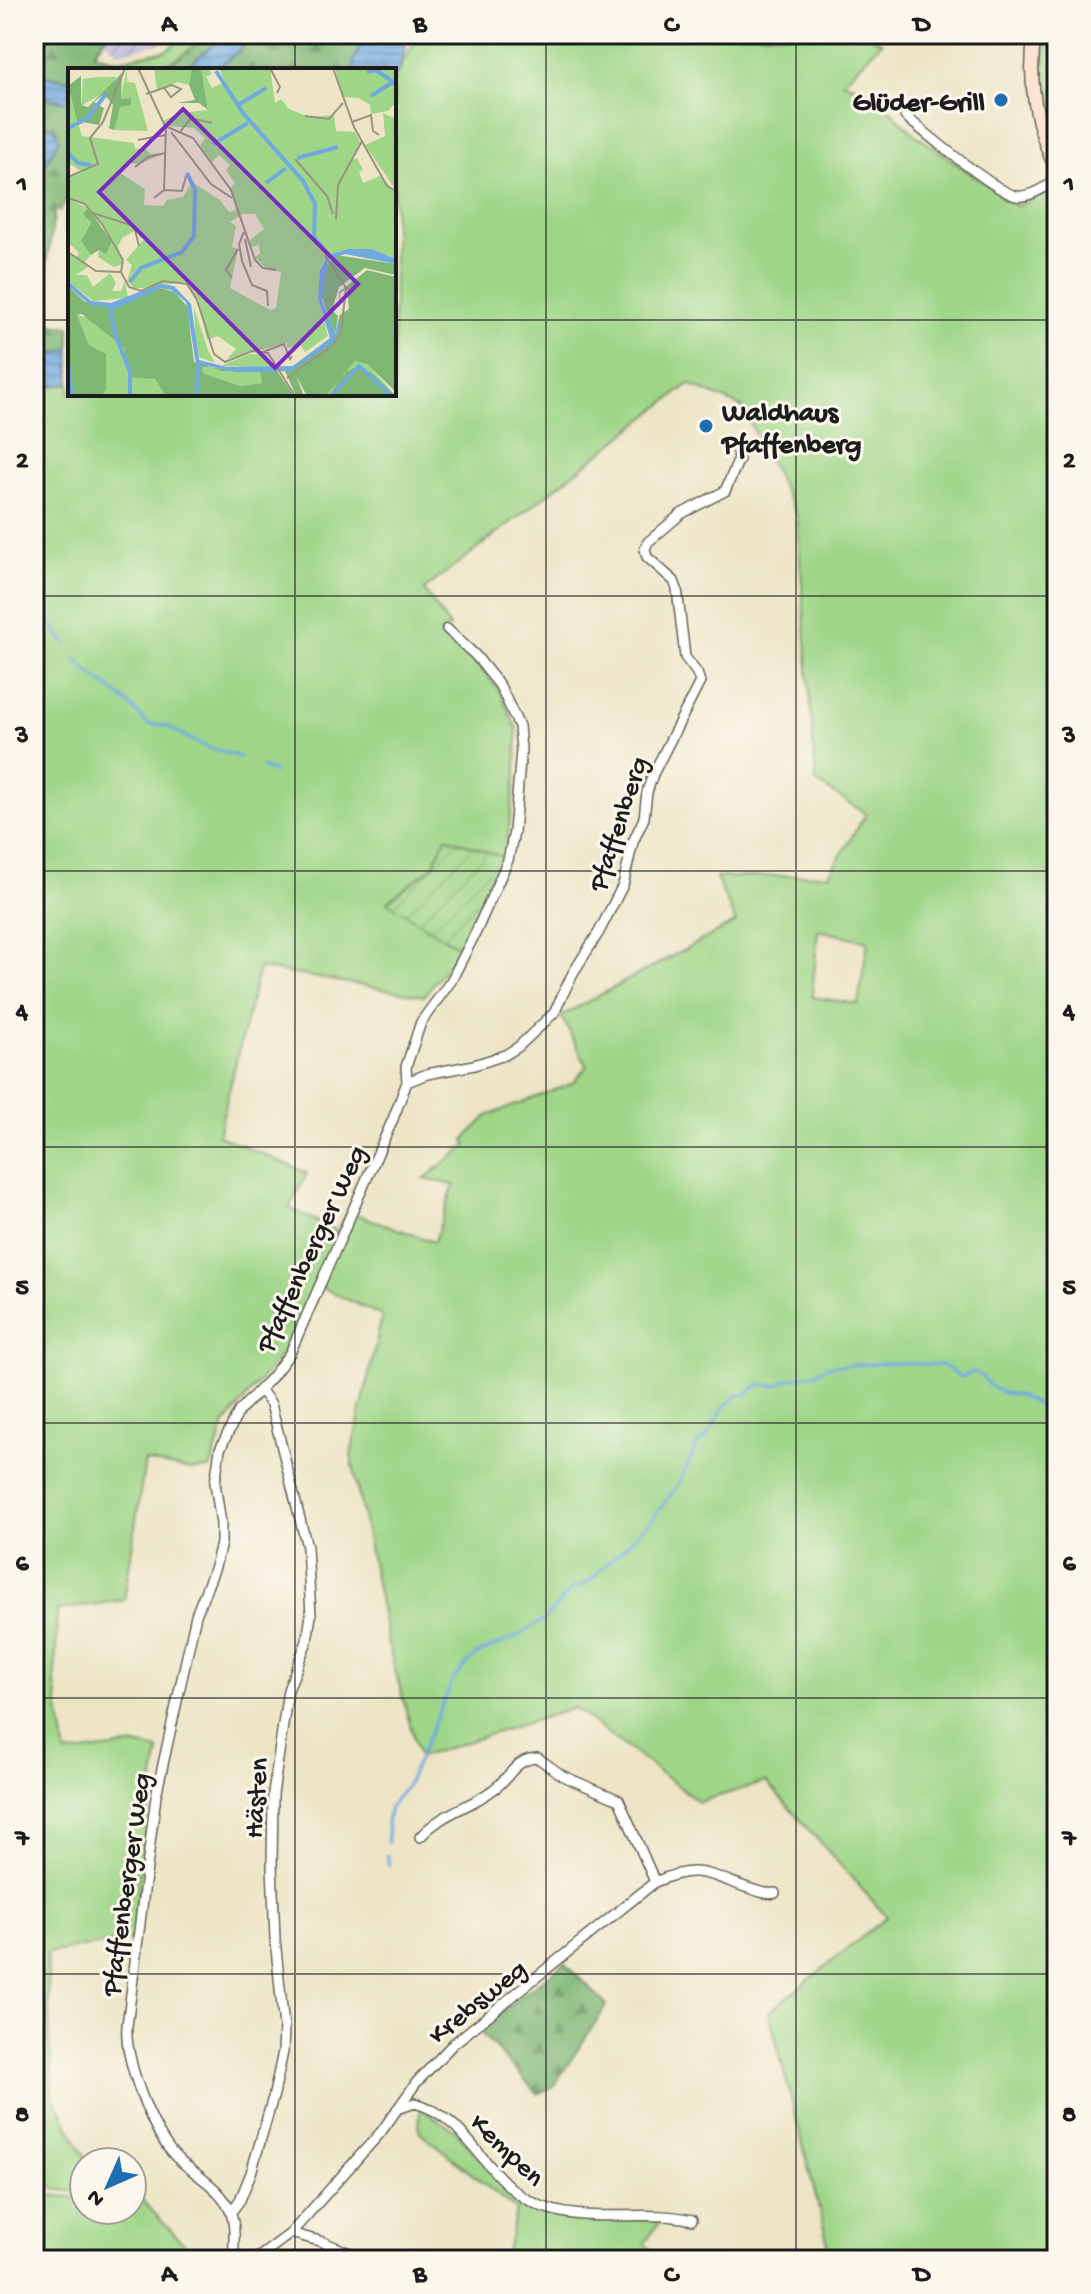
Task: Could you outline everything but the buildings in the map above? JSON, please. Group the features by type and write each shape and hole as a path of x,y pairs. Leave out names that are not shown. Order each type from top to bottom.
{"main road":[{"path":"1035,34 1033,96 1043,137 1057,171"}],"street":[{"path":"905,116 967,166 1010,194 1027,195 1057,181"},
{"name":"Pfaffenberg","path":"407,1082 427,1074 497,1058 518,1047 554,1013 573,973 611,909 623,885 633,842 644,818 653,774 700,682 685,657 674,581 647,557 645,549 648,542 681,514 725,491 739,459 735,444"},
{"name":"Pfaffenberger Weg","path":"231,2212 217,2193 179,2160 163,2141 143,2098 126,2033 156,1796 196,1615 221,1543 215,1483 218,1455 234,1418 290,1353 407,1082 406,1067 421,1022 458,969 508,860 514,832 520,763 519,726 500,686 482,663 447,629"},
{"name":"Hästen","path":"231,2212 240,2200 251,2173 283,2052 284,2027 272,1878 273,1794 288,1690 307,1641 311,1615 307,1547 271,1404 260,1389"},
{"path":"420,1837 445,1815 497,1788 521,1762 531,1758 541,1759 566,1778 619,1800 655,1882"},
{"name":"Krebsweg","path":"255,2260 291,2233 381,2132 416,2083 463,2035 655,1882 676,1873 694,1871 760,1892 775,1893"},
{"name":"Kempen","path":"397,2109 415,2103 441,2116 464,2134 520,2196 541,2207 581,2214 692,2220"},
{"path":"231,2212 233,2260"},
{"path":"291,2233 367,2260"}],"shaded area":[{"path":"107,34 175,34 164,43 119,52 104,40"}],"green space":[{"path":"34,34 107,34 94,53 112,59 109,68 68,68 68,80 34,75"},
{"path":"189,34 209,34 185,54 163,65 109,68 112,59 166,50"},
{"path":"209,34 226,34 185,68 153,68 176,60"},
{"path":"254,34 366,34 354,60 354,68 218,68"},
{"path":"419,34 865,34 882,42 843,82 872,93 916,135 1017,206 1052,189 1057,194 1057,2260 832,2260 769,2012 887,1917 766,1782 699,1802 574,1708 419,1757 388,1644 351,1455 382,1316 315,1284 288,1346 225,1424 210,1469 189,1470 145,1461 124,1600 57,1610 55,1684 66,1754 136,1745 159,1750 147,1819 133,1939 47,1953 52,2095 79,2146 68,2146 68,2191 54,2189 47,2178 34,2170 34,387 68,384 68,396 396,396 396,74","holes":["689,384 742,407 797,516 816,782 866,814 829,874 716,878 736,922 561,1016 587,1066 573,1083 487,1116 464,1140 467,1145 424,1179 454,1185 434,1242 347,1211 337,1231 289,1208 307,1173 218,1135 259,968 424,996 460,948 388,902 433,866 446,837 505,858 516,776 517,729 499,690 473,659 440,633 450,627 424,590","818,930 868,941 858,1004 812,997"]},
{"path":"1046,34 1057,34 1057,131 1044,75"},
{"path":"34,96 68,102 68,197 60,211 55,209 38,321 68,327 68,350 46,356 34,354 34,186 54,127 34,123"},
{"path":"446,837 505,858 460,948 387,902 433,866"},
{"path":"565,1963 607,2005 553,2087 538,2094 477,2029"},
{"path":"420,2108 456,2131 509,2193 528,2205 564,2218 662,2219 644,2244 665,2260 505,2260 516,2210 419,2131"},
{"path":"34,2193 68,2197 68,2226 148,2226 148,2207 199,2260 34,2260"}],"water":[{"path":"226,34 254,34 218,68 185,68"},
{"path":"366,34 408,34 396,74 396,68 354,68 354,60"},
{"path":"34,75 68,80 68,102 34,96"},
{"path":"34,123 54,127 59,140 34,186"},
{"path":"68,350 68,384 34,387 34,354 46,356"}],"waterway":[{"path":"34,601 66,644"},
{"path":"75,659 131,706 147,724 166,726 203,746 240,757"},
{"path":"262,767 274,772"},
{"path":"388,1843 390,1806 406,1787 454,1678 477,1654 516,1637 544,1620 572,1589 587,1583 650,1522 679,1483 698,1443 706,1438 722,1410 737,1395 745,1395 760,1384 775,1386 814,1374 828,1366 901,1363 942,1365 961,1377 973,1372 1003,1393 1018,1395 1049,1411 1057,1409"},
{"path":"387,1855 389,1865"}],"place":[{"name":"Glüder-Grill","path":"1001,100"},
{"name":"Waldhaus Pfaffenberg","path":"706,426"}]}
